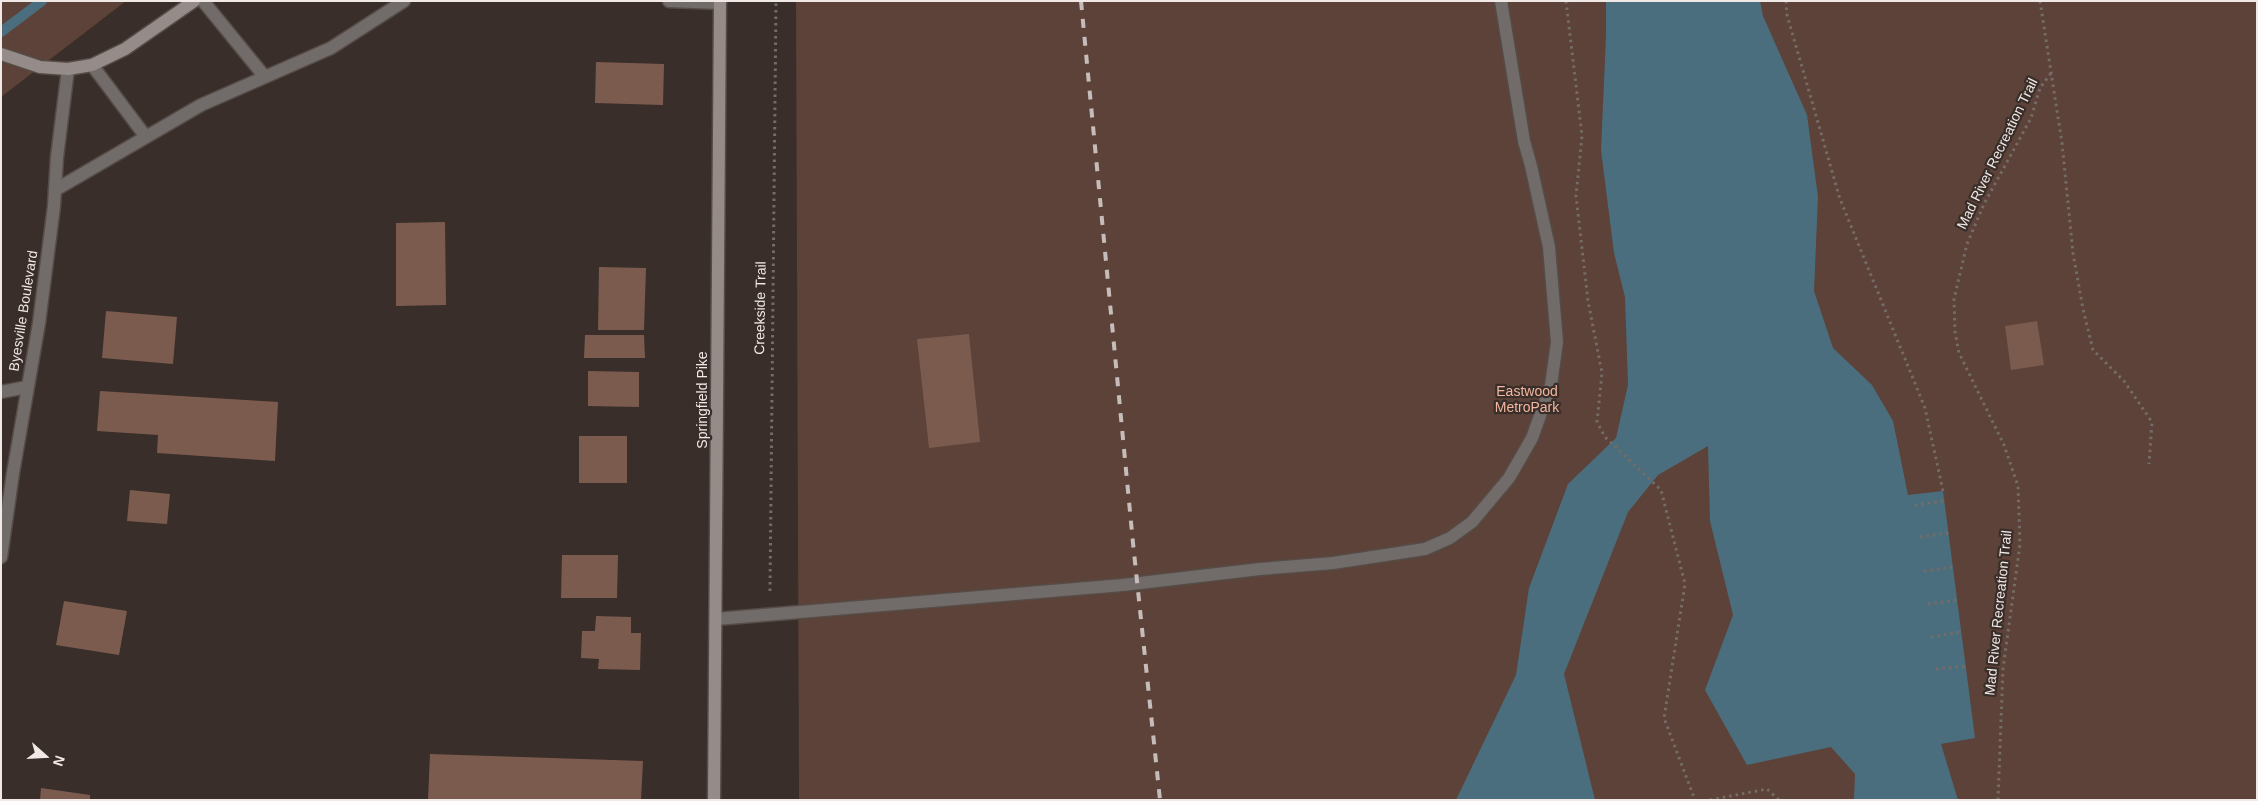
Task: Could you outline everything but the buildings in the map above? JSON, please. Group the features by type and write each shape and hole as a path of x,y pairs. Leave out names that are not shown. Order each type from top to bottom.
{"main road":[{"path":"1,54 40,67 68,69 92,65 124,49 194,1"},
{"name":"Springfield Pike","path":"714,800 720,2"}],"street":[{"path":"203,1 265,76"},
{"path":"55,190 201,105 332,48 404,1"},
{"path":"669,1 720,2"},
{"path":"716,619 1123,585 1260,569 1333,563 1425,549 1450,538 1472,522 1510,478 1532,438 1551,385 1557,342 1549,247 1532,166 1524,141 1501,1"},
{"path":"92,65 146,137"},
{"name":"Byesville Boulevard","path":"1,557 27,387 39,323 68,69"},
{"path":"1,392 27,387"}],"path":[{"name":"Creekside Trail","path":"770,614 776,1"},
{"path":"1566,1 1582,136 1576,196 1588,301 1602,373 1597,422 1605,437 1661,490 1685,584 1664,718 1695,800"},
{"path":"1786,1 1787,15 1840,199 1926,408 1943,491"},
{"path":"2040,1 2062,143 2073,253 2093,350 2124,382 2152,422 2149,464"},
{"name":"Mad River Recreation Trail","path":"1998,800 2003,669 2020,544 2018,486 2004,445 1959,353 1955,332 1954,299 1967,244 1984,204 2030,118 2040,88 2052,73"},
{"path":"1915,505 1944,501"},
{"path":"1920,537 1949,533"},
{"path":"1924,571 1953,567"},
{"path":"1928,604 1958,600"},
{"path":"1931,637 1961,632"},
{"path":"1936,669 1966,666"},
{"path":"1710,800 1767,789 1779,800"}],"green space":[{"path":"1,1 126,1 1,97"},
{"name":"Eastwood MetroPark","path":"796,1 2257,1 2257,800 799,800"}],"water":[{"path":"1606,1 1760,1 1763,16 1807,115 1818,197 1814,291 1833,348 1872,385 1893,421 1908,495 1943,491 1975,738 1941,744 1958,800 1854,800 1855,774 1831,747 1747,765 1705,690 1733,615 1710,521 1708,446 1658,475 1628,512 1564,674 1595,800 1456,800 1516,675 1529,588 1568,484 1616,438 1628,385 1625,297 1614,253 1601,150"}],"waterway":[{"path":"1,32 42,1"}],"railway":[{"path":"1081,1 1133,543 1160,800"}]}
